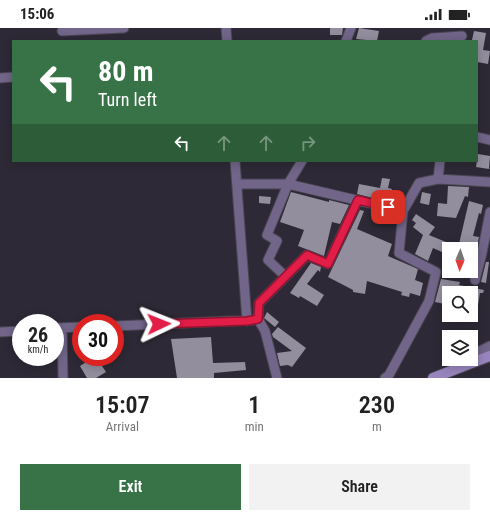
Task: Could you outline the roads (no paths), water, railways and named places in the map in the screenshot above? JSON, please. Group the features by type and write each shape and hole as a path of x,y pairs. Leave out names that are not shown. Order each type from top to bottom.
{"main road":[{"path":"478,360 490,356"},
{"path":"433,378 463,366"}],"street":[{"path":"62,30 124,28"},
{"path":"226,28 227,40"},
{"path":"346,40 350,28"},
{"path":"428,40 432,38 463,35"},
{"path":"0,78 12,77"},
{"path":"478,137 490,140"},
{"path":"236,162 247,321"},
{"path":"285,276 268,260 277,241 267,235 288,184 301,162"},
{"path":"438,179 440,162"},
{"path":"385,378 389,375 407,344 429,301 436,272 399,253 403,211 419,183 438,179 490,182"},
{"path":"237,184 288,184 403,211"},
{"path":"277,378 265,331 258,319 259,303 307,255 328,264 358,200"},
{"path":"475,280 486,256 490,212"},
{"path":"124,326 247,321 258,319"},
{"path":"0,332 12,331"},
{"path":"478,352 490,346"},
{"path":"62,366 63,378"}]}
